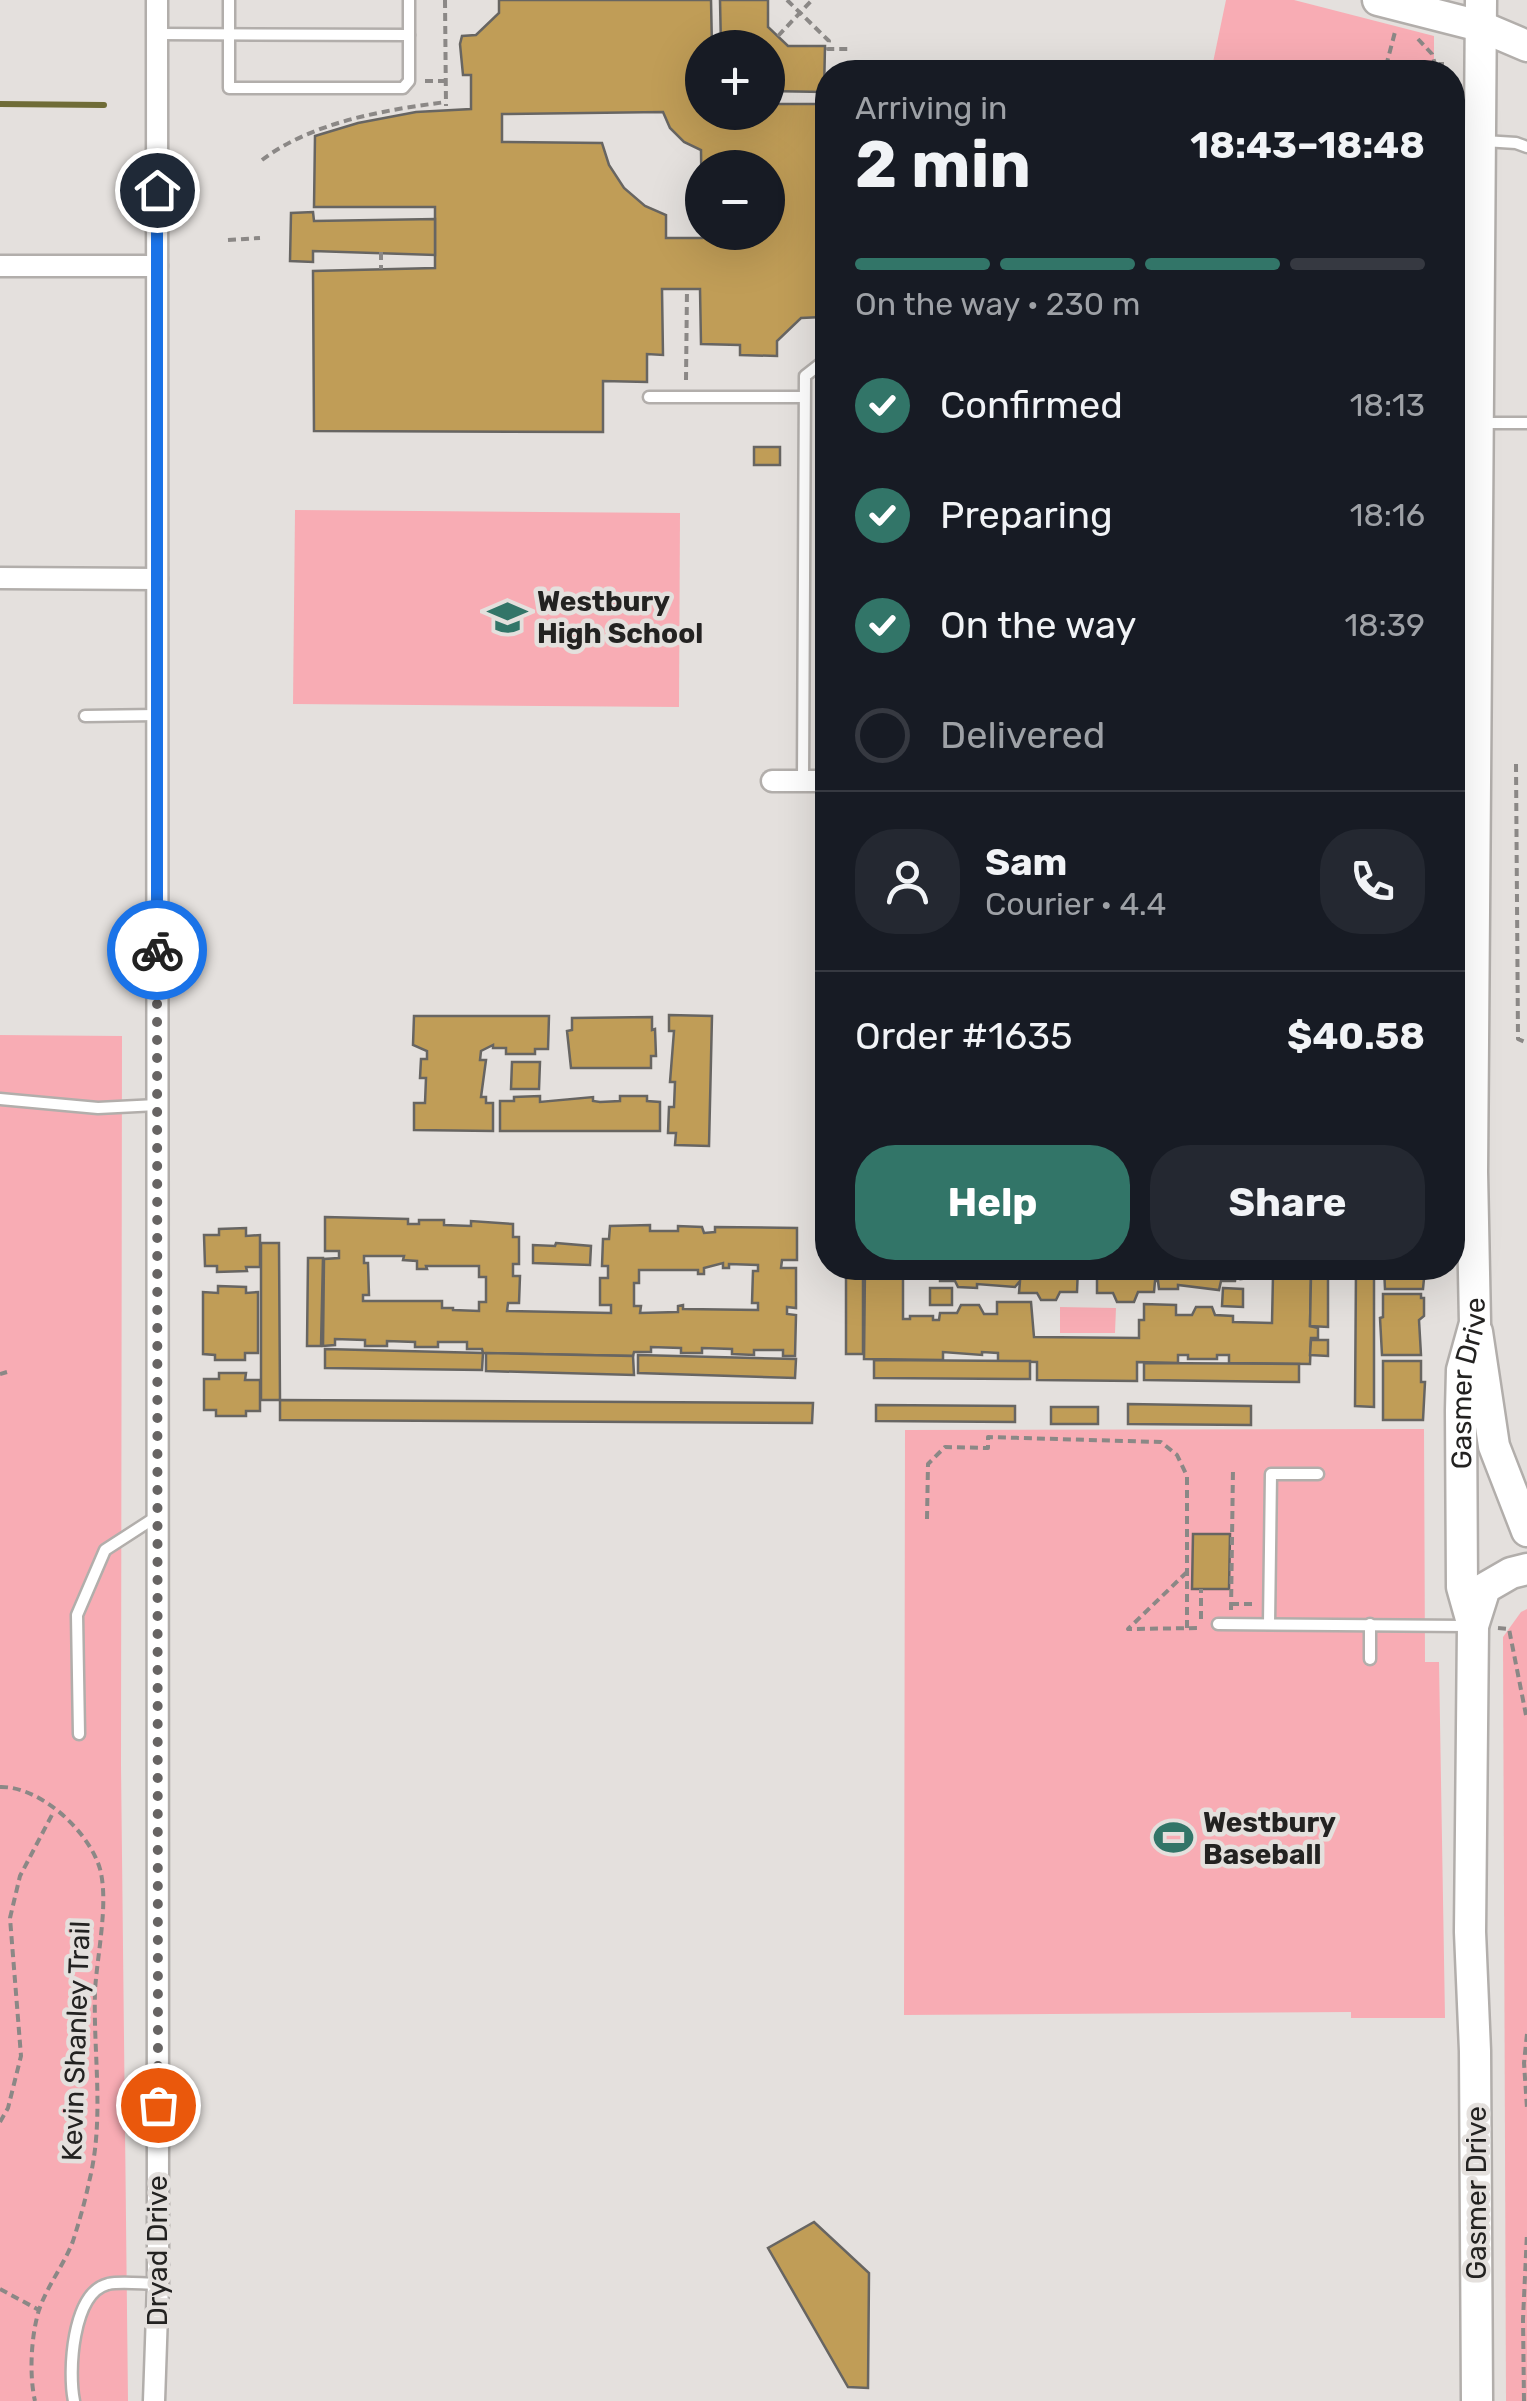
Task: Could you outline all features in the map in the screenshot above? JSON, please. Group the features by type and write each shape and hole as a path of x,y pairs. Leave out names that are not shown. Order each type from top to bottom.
{"street":[{"name":"Dryad Drive","path":"154,2401 158,2284 158,0"},
{"path":"1388,9 1480,13 1527,46"},
{"name":"Gasmer Drive","path":"1465,755 1478,423 1465,385 1471,152 1480,13"},
{"path":"0,266 157,266"},
{"path":"0,578 157,580"},
{"path":"772,782 815,781"},
{"name":"Gasmer Drive","path":"1465,836 1475,1323 1462,1370 1462,1587 1474,1626"},
{"path":"1475,1323 1494,1446 1527,1531"},
{"name":"Gasmer Drive","path":"1477,2401 1475,2051 1470,1932 1474,1626 1485,1588 1527,1569"}],"lane":[{"path":"229,0 229,88 404,88 409,81 409,0"},
{"path":"158,34 409,35"},
{"path":"1471,152 1516,142 1527,147"},
{"path":"804,781 804,376 815,368"},
{"path":"649,397 804,397"},
{"path":"1478,423 1527,424"},
{"path":"85,716 157,715"},
{"path":"0,1099 98,1108 157,1105"},
{"path":"1270,1624 1271,1474 1318,1474"},
{"path":"79,1734 76,1615 105,1550 157,1516"},
{"path":"1218,1624 1474,1626"},
{"path":"1370,1624 1370,1660"},
{"path":"74,2401 75,2330 89,2296 106,2284 158,2284"}],"path":[{"path":"262,160 282,145 363,116 446,104 445,0"},
{"path":"787,0 829,41 828,49 849,49"},
{"path":"784,30 812,0"},
{"path":"1388,9 1395,31 1388,60"},
{"path":"1395,31 1405,34"},
{"path":"1414,36 1434,60"},
{"path":"420,81 445,81"},
{"path":"228,240 260,238"},
{"path":"381,252 381,270"},
{"path":"686,397 687,289"},
{"path":"1516,764 1518,1039 1527,1043"},
{"path":"0,1374 7,1372"},
{"path":"927,1520 928,1464 945,1447 988,1448 988,1437 1162,1442 1177,1455 1187,1476 1186,1629"},
{"path":"1231,1624 1233,1469"},
{"path":"1187,1572 1128,1629 1201,1629 1202,1589"},
{"path":"1231,1604 1258,1604"},
{"path":"1474,1626 1510,1629 1527,1716"},
{"name":"Kevin Shanley Trail","path":"0,1788 17,1787 40,1798 79,1829 101,1872 95,1994 98,2096 86,2194 72,2244 39,2310 31,2386 34,2401"},
{"path":"0,2122 8,2108 21,2056 10,1918 20,1876 54,1811"},
{"path":"1527,2034 1527,2108"},
{"path":"1524,2401 1527,2234"},
{"path":"0,2289 39,2310"}],"shaded area":[{"path":"1226,0 1294,0 1434,36 1434,60 1214,60"},
{"path":"295,510 680,513 679,707 293,704"},
{"path":"0,1035 122,1036 121,1765 128,2401 0,2401"},
{"path":"1060,1307 1116,1308 1115,1333 1060,1333"},
{"name":"Westbury Baseball","path":"1424,1429 1425,1662 1439,1662 1445,2018 1351,2018 1351,2012 904,2015 905,1430"},
{"path":"1527,1609 1527,2401 1506,2401 1503,1637"}],"building":[{"path":"499,0 711,0 712,30 685,30 685,130 785,130 785,104 815,104 815,317 801,318 777,341 777,356 740,355 740,345 701,344 700,289 662,289 663,355 647,354 647,382 603,381 603,432 314,431 313,271 435,268 435,207 314,207 315,136 416,112 471,109 471,75 463,75 462,36 476,35 499,13"},
{"path":"720,0 768,0 771,30 721,30"},
{"path":"785,43 825,46 825,60 815,60 815,92 785,91"},
{"path":"313,212 314,221 435,219 435,255 313,251 313,262 290,261 291,213"},
{"path":"754,447 780,447 780,465 754,465"},
{"path":"669,1015 712,1016 709,1146 675,1145 676,1133 668,1133 675,1082 670,1082 674,1031 669,1031"},
{"path":"414,1016 549,1016 548,1049 535,1049 535,1054 506,1054 506,1048 493,1045 481,1051 480,1060 486,1060 481,1097 486,1097 486,1103 493,1103 493,1131 414,1130 414,1103 425,1103 426,1078 420,1078 421,1059 427,1059 427,1051 413,1045"},
{"path":"652,1017 656,1056 651,1056 651,1068 571,1068 567,1031 572,1030 572,1018"},
{"path":"512,1062 540,1062 539,1089 511,1089"},
{"path":"540,1096 540,1102 593,1097 593,1101 600,1102 620,1101 620,1096 647,1096 647,1101 660,1102 660,1131 500,1131 500,1101"},
{"path":"325,1217 408,1219 408,1224 444,1220 444,1225 471,1226 471,1221 513,1224 513,1237 519,1237 519,1264 513,1264 513,1276 520,1276 519,1303 508,1303 507,1311 611,1313 611,1305 600,1305 600,1278 608,1278 608,1266 602,1266 603,1239 609,1239 610,1226 650,1225 650,1231 702,1227 704,1233 715,1232 715,1227 797,1228 797,1260 782,1260 781,1268 796,1268 796,1308 787,1307 787,1314 796,1315 795,1356 783,1356 783,1350 754,1350 754,1355 732,1354 732,1349 702,1348 702,1353 681,1353 681,1348 651,1347 651,1352 634,1352 633,1356 483,1353 482,1349 467,1349 467,1342 415,1347 415,1342 387,1341 387,1346 365,1346 365,1340 335,1339 335,1345 323,1346 324,1259 339,1258 339,1251 325,1251","holes":["364,1256 404,1256 403,1260 417,1261 417,1269 479,1266 479,1277 486,1277 486,1302 479,1302 479,1311 442,1308 442,1301 363,1301 363,1295 369,1295 368,1263 364,1263","723,1263 723,1268 729,1268 729,1264 758,1265 758,1271 753,1271 752,1303 758,1303 758,1310 683,1309 683,1305 678,1306 678,1312 640,1313 641,1306 634,1306 634,1283 639,1283 639,1270 698,1270 698,1274 704,1274 704,1268"]},
{"path":"246,1228 246,1236 260,1235 260,1267 217,1272 217,1266 205,1266 204,1235 219,1235 219,1229"},
{"path":"261,1243 279,1243 280,1400 261,1400"},
{"path":"533,1245 591,1246 590,1265 533,1263"},
{"path":"308,1258 323,1258 321,1346 307,1346"},
{"path":"846,1280 863,1280 863,1354 846,1354"},
{"path":"865,1280 903,1280 903,1319 933,1316 933,1320 939,1320 940,1313 957,1313 961,1305 979,1305 984,1314 997,1314 997,1302 1031,1302 1034,1337 1139,1338 1144,1304 1176,1305 1176,1315 1192,1315 1196,1307 1212,1307 1215,1315 1233,1316 1233,1322 1272,1323 1273,1280 1311,1280 1310,1326 1318,1328 1318,1338 1311,1338 1310,1364 1229,1363 1229,1355 1188,1359 1188,1355 1178,1355 1178,1363 1137,1362 1137,1381 1037,1380 1037,1362 998,1361 998,1353 943,1352 943,1360 864,1359"},
{"path":"1078,1280 1077,1292 1060,1292 1056,1300 1041,1300 1037,1293 1019,1293 1020,1281 1015,1287 977,1284 977,1288 940,1281"},
{"path":"1097,1280 1235,1280 1221,1281 1219,1290 1178,1285 1178,1289 1159,1289 1155,1281 1154,1292 1138,1292 1134,1302 1117,1302 1113,1293 1097,1293"},
{"path":"1311,1280 1328,1280 1328,1327 1310,1326"},
{"path":"1356,1280 1374,1280 1374,1407 1355,1406"},
{"path":"1385,1280 1424,1280 1423,1289 1385,1289"},
{"path":"218,1286 246,1287 246,1293 258,1292 258,1353 245,1353 245,1360 215,1360 215,1355 203,1354 203,1292 218,1293"},
{"path":"930,1288 952,1288 952,1305 930,1305"},
{"path":"1223,1288 1243,1289 1243,1307 1222,1306"},
{"path":"1383,1294 1421,1294 1424,1298 1424,1316 1419,1320 1421,1355 1382,1355"},
{"path":"1311,1340 1328,1340 1328,1356 1310,1355"},
{"path":"325,1349 483,1353 482,1370 325,1368"},
{"path":"486,1353 633,1356 634,1375 486,1371"},
{"path":"638,1355 796,1359 795,1378 638,1373"},
{"path":"874,1360 1030,1361 1030,1379 874,1378"},
{"path":"1383,1361 1421,1361 1421,1382 1425,1382 1423,1420 1383,1420"},
{"path":"1144,1363 1299,1364 1299,1382 1144,1380"},
{"path":"219,1373 246,1373 245,1380 260,1380 260,1411 246,1411 246,1416 216,1416 216,1410 204,1410 204,1379 219,1379"},
{"path":"280,1400 813,1403 812,1423 280,1420"},
{"path":"1128,1404 1251,1406 1251,1425 1128,1424"},
{"path":"876,1405 1015,1406 1015,1422 876,1421"},
{"path":"1051,1407 1098,1407 1098,1424 1051,1424"},
{"path":"1193,1534 1230,1534 1229,1589 1192,1589"},
{"path":"814,2222 869,2273 868,2388 848,2387 768,2248"}],"waterway":[{"path":"0,104 104,105"}],"way so far":[{"path":"157,950 158,2105"}],"place":[{"name":"Westbury High School","path":"507,617"},
{"name":"Westbury Baseball","path":"1173,1838"}],"route":[{"path":"157,190 157,950"}]}
